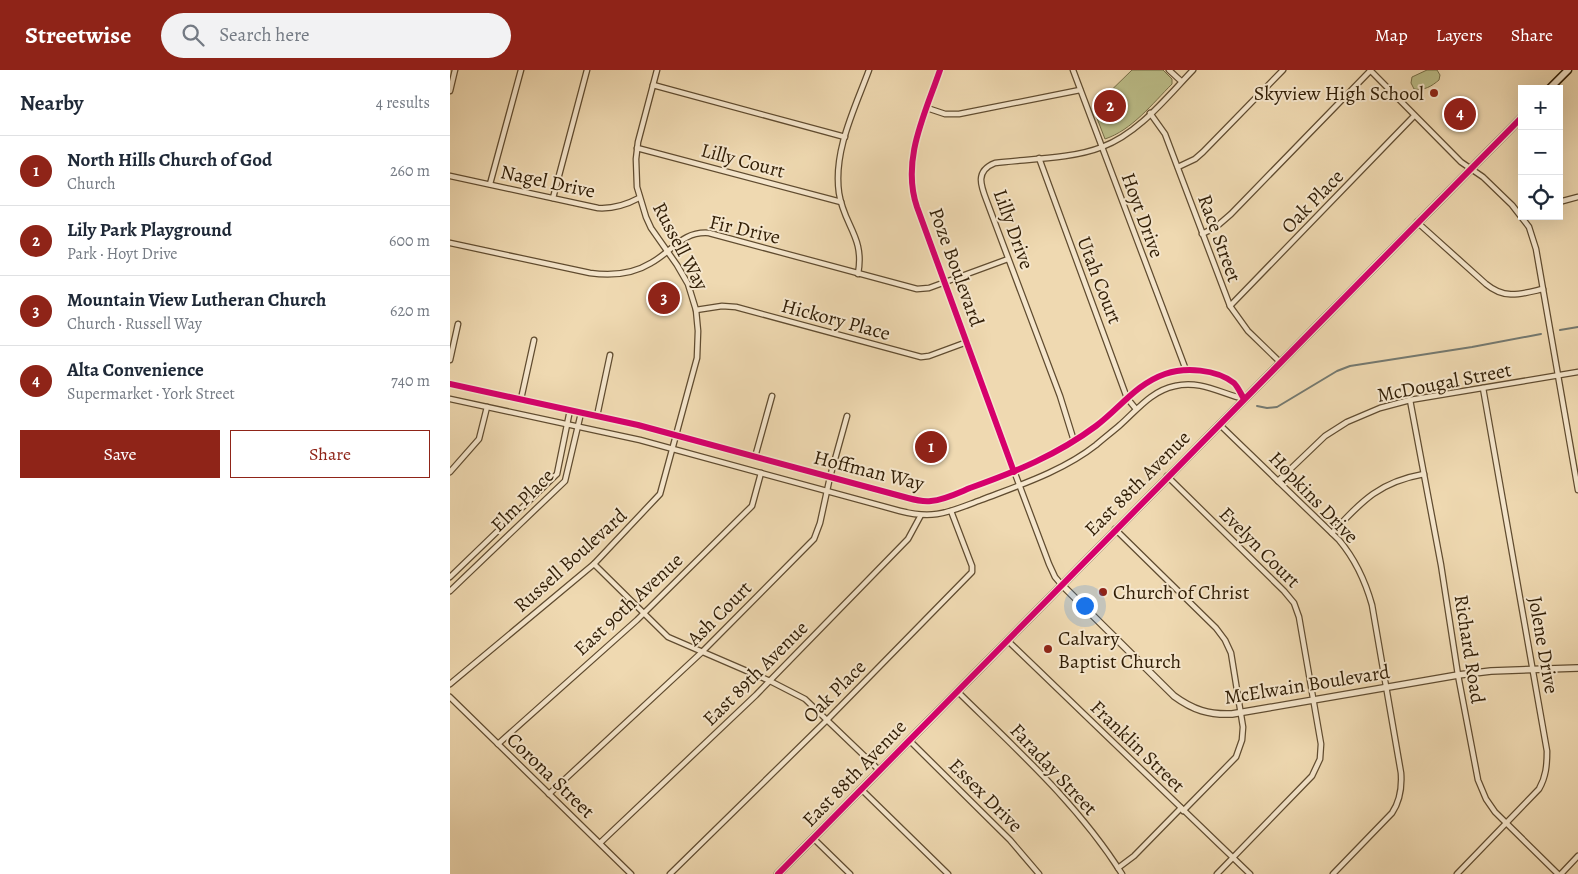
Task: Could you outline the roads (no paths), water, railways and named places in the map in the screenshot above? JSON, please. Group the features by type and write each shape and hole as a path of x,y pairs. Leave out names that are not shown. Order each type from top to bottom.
{"main road":[{"path":"1554,85 1568,70"},
{"name":"East 88th Avenue","path":"778,874 1518,121"}],"street":[{"path":"450,91 455,70"},
{"path":"490,184 521,70"},
{"path":"553,198 587,70"},
{"name":"Russell Way","path":"657,70 637,148 636,176 639,198 651,228 688,284 696,310 698,330 697,358 676,435"},
{"path":"858,274 860,264 859,244 841,202 838,173 845,137 869,70"},
{"name":"Poze Boulevard","path":"940,70 913,152 910,169 912,189 1014,472 1052,570 1061,584"},
{"name":"Hoyt Drive","path":"1073,70 1186,370"},
{"path":"1169,70 1181,82"},
{"name":"Lilly Drive","path":"1074,441 1060,396 981,183 981,176 986,168 995,163 1075,154 1102,148 1130,131 1193,70"},
{"path":"1178,167 1195,159 1203,152 1282,70"},
{"path":"1202,234 1216,227 1231,214 1370,70 1414,116 1462,162 1493,186 1518,212"},
{"path":"653,86 845,137"},
{"path":"927,108 945,114 958,114 1080,90"},
{"name":"Race Street","path":"1150,113 1165,134 1230,306 1248,331 1280,362"},
{"name":"Oak Place","path":"1230,306 1414,116"},
{"name":"Lilly Court","path":"637,148 841,202"},
{"name":"Utah Court","path":"1039,158 1127,398 1136,410"},
{"name":"Nagel Drive","path":"450,176 607,208 626,204 639,198"},
{"path":"1563,201 1578,197"},
{"path":"1524,220 1533,238 1578,490"},
{"path":"1417,222 1498,293 1513,295 1543,289"},
{"name":"Fir Drive","path":"450,243 599,274 620,273 639,269 652,263 688,236 696,233 709,233 917,289 929,288 1008,259"},
{"name":"Hickory Place","path":"696,310 730,306 921,357 930,356 968,342"},
{"path":"450,360 458,324"},
{"path":"521,399 534,340"},
{"path":"596,416 610,355"},
{"name":"Hoffman Way","path":"450,384 676,435 830,478 927,502 947,497 1046,458 1098,425 1127,398 1151,380 1166,373 1186,370 1203,371 1228,379 1236,384 1244,399"},
{"name":"McDougal Street","path":"1278,481 1314,446 1340,426 1370,412 1410,400 1578,372"},
{"name":"Hoffman Way","path":"450,399 640,440 900,511 921,515 936,515 1019,485 1081,456 1119,426 1151,397 1162,391 1196,384 1244,399"},
{"name":"Jolene Drive","path":"1457,874 1539,789 1546,776 1547,751 1483,388"},
{"path":"755,457 772,396"},
{"name":"Richard Road","path":"1410,400 1478,780 1490,806 1559,874"},
{"path":"450,472 479,439 487,407"},
{"name":"Elm Place","path":"450,577 557,474 570,410"},
{"name":"Elm Place","path":"450,591 566,480 581,413"},
{"name":"Ash Court","path":"549,794 702,652 814,538 818,531 847,416"},
{"name":"Hopkins Drive","path":"1219,424 1332,533 1355,561 1369,594 1401,773 1400,791 1398,802 1385,821 1333,874"},
{"name":"Russell Boulevard","path":"450,684 594,564 657,498 664,481 676,435"},
{"name":"East 90th Avenue","path":"498,744 644,613 752,506 761,473"},
{"path":"1332,533 1361,503 1378,490 1397,480 1424,474"},
{"name":"Evelyn Court","path":"1168,476 1284,591 1294,604 1299,616 1322,744 1316,769 1305,785 1217,874"},
{"name":"Oak Place","path":"670,874 827,720 972,572 972,566 951,511"},
{"name":"East 89th Avenue","path":"600,843 770,681 908,539 921,515"},
{"path":"1115,529 1222,634 1231,653 1243,735 1236,757 1134,856 1118,868"},
{"path":"594,564 668,637 770,681 805,699 879,770"},
{"name":"McElwain Boulevard","path":"1061,584 1183,703 1201,712 1211,714 1220,715 1241,712 1458,675 1491,671 1578,668"},
{"name":"Franklin Street","path":"1007,640 1250,874"},
{"name":"Faraday Street","path":"957,691 1068,802 1096,836 1122,874"},
{"name":"Corona Street","path":"450,696 631,874"},
{"name":"Essex Drive","path":"909,740 1010,840 1039,874"},
{"path":"861,789 948,874"},
{"path":"813,838 850,874"},
{"path":"1559,874 1578,856"}],"waterway":[{"path":"1560,330 1578,327"},
{"path":"1257,406 1277,407 1337,371 1350,366 1541,334"}],"place":[{"name":"Skyview High School","path":"1434,93"},
{"name":"Lily Park Playground","path":"1110,106"},
{"name":"Alta Convenience","path":"1460,114"},
{"name":"Mountain View Lutheran Church","path":"664,298"},
{"name":"North Hills Church of God","path":"931,447"},
{"name":"Church of Christ","path":"1103,592"},
{"name":"Calvary Baptist Church","path":"1048,649"}]}
